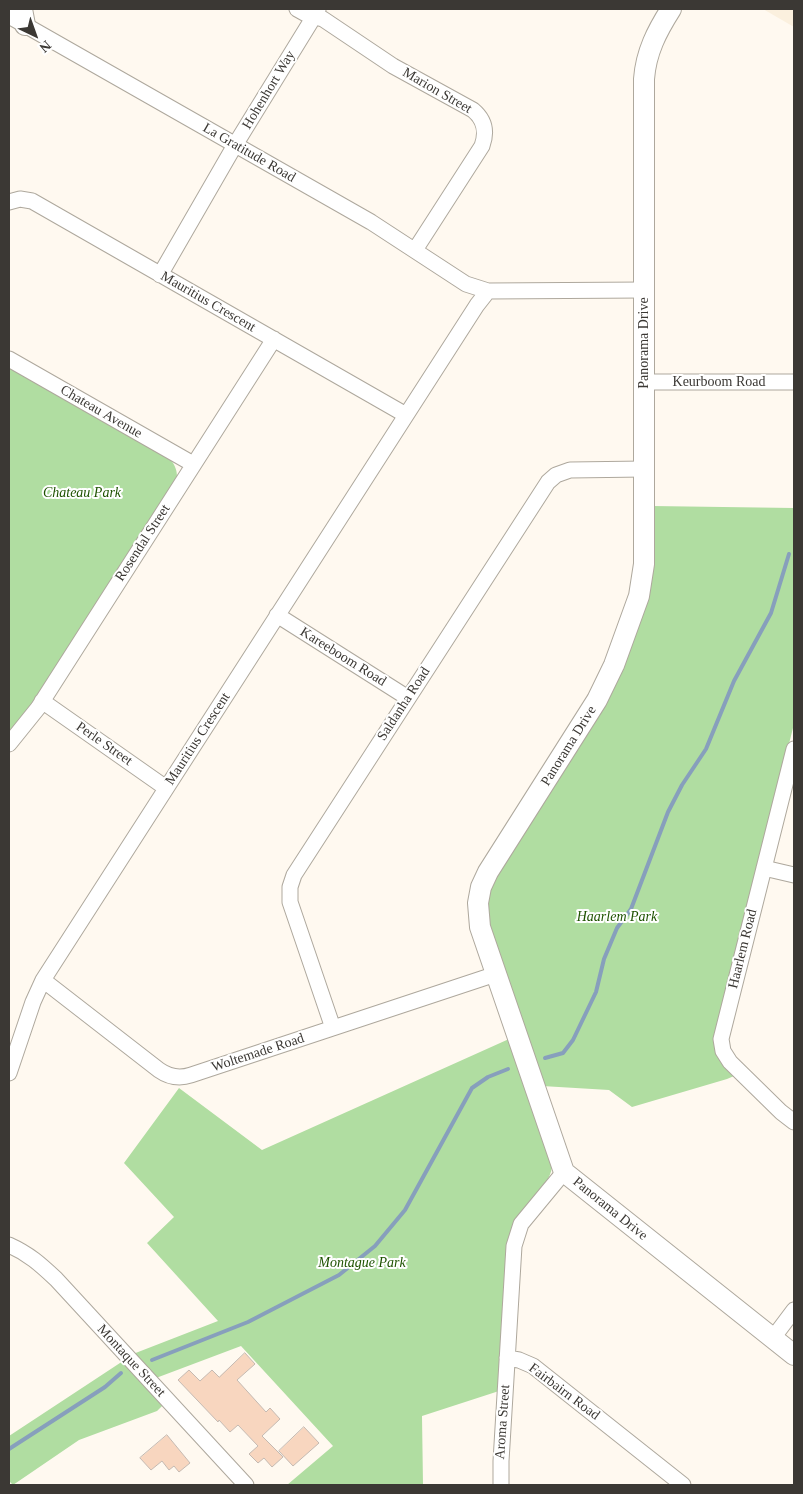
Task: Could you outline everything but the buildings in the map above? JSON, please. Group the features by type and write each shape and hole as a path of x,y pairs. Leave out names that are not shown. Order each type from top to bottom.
{"street":[{"name":"Marion Street","path":"297,9 316,13 323,20 393,66 473,110 482,120 485,133 482,146 415,250"},
{"name":"Panorama Drive","path":"671,9 653,40 646,59 644,79 643,580 614,664 593,708 488,872 481,887 478,919 564,1172 794,1355"},
{"name":"Hohenhort Way","path":"160,275 235,145 316,13"},
{"name":"La Gratitude Road","path":"19,16 235,145 371,222 466,284 488,291"},
{"name":"Mauritius Crescent","path":"9,202 20,199 32,201 406,415"},
{"path":"488,291 644,290"},
{"name":"Mauritius Crescent","path":"9,1072 33,1002 44,980 277,615 477,305 488,291"},
{"name":"Rosendal Street","path":"9,744 42,701 274,339"},
{"name":"Chateau Avenue","path":"9,359 193,464"},
{"name":"Keurboom Road","path":"644,382 794,382"},
{"name":"Saldanha Road","path":"333,1028 290,902 290,887 294,875 552,478 570,470 644,470"},
{"name":"Kareeboom Road","path":"277,615 408,698"},
{"name":"Perle Street","path":"42,701 166,788"},
{"name":"Haarlem Road","path":"794,749 722,1032 721,1045 730,1062 781,1112 794,1122"},
{"path":"764,868 794,876"},
{"name":"Woltemade Road","path":"44,980 159,1070 174,1077 191,1075 496,974"},
{"path":"507,1358 515,1239 527,1217 564,1172"},
{"name":"Montaque Street","path":"9,1245 34,1259 56,1279 246,1485"},
{"path":"772,1338 794,1310"},
{"name":"Aroma Street","path":"501,1485 507,1358"},
{"name":"Fairbairn Road","path":"507,1358 519,1360 533,1366 683,1485"}],"shaded area":[{"path":"763,9 794,9 794,27"}],"green space":[{"name":"Chateau Park","path":"9,366 170,459 177,472 177,477 33,704 9,733"},
{"name":"Haarlem Park","path":"652,506 794,508 794,724 716,1033 734,1076 632,1107 609,1090 542,1086 486,915 490,886 598,714"},
{"name":"Montague Park","path":"509,1039 552,1164 544,1186 520,1214 512,1227 508,1239 499,1391 422,1416 423,1485 287,1485 333,1446 241,1346 156,1378 133,1354 218,1321 147,1243 174,1217 124,1163 179,1088 262,1150"},
{"path":"123,1361 163,1405 157,1411 79,1440 13,1485 9,1481 9,1436"}],"waterway":[{"path":"545,1058 563,1053 573,1040 596,992 604,959 617,928 631,909 668,812 682,785 706,749 734,681 771,613 789,554"},
{"path":"152,1360 248,1322 339,1275 375,1246 405,1210 472,1088 488,1077 508,1069"},
{"path":"9,1449 105,1387 121,1373"}]}
